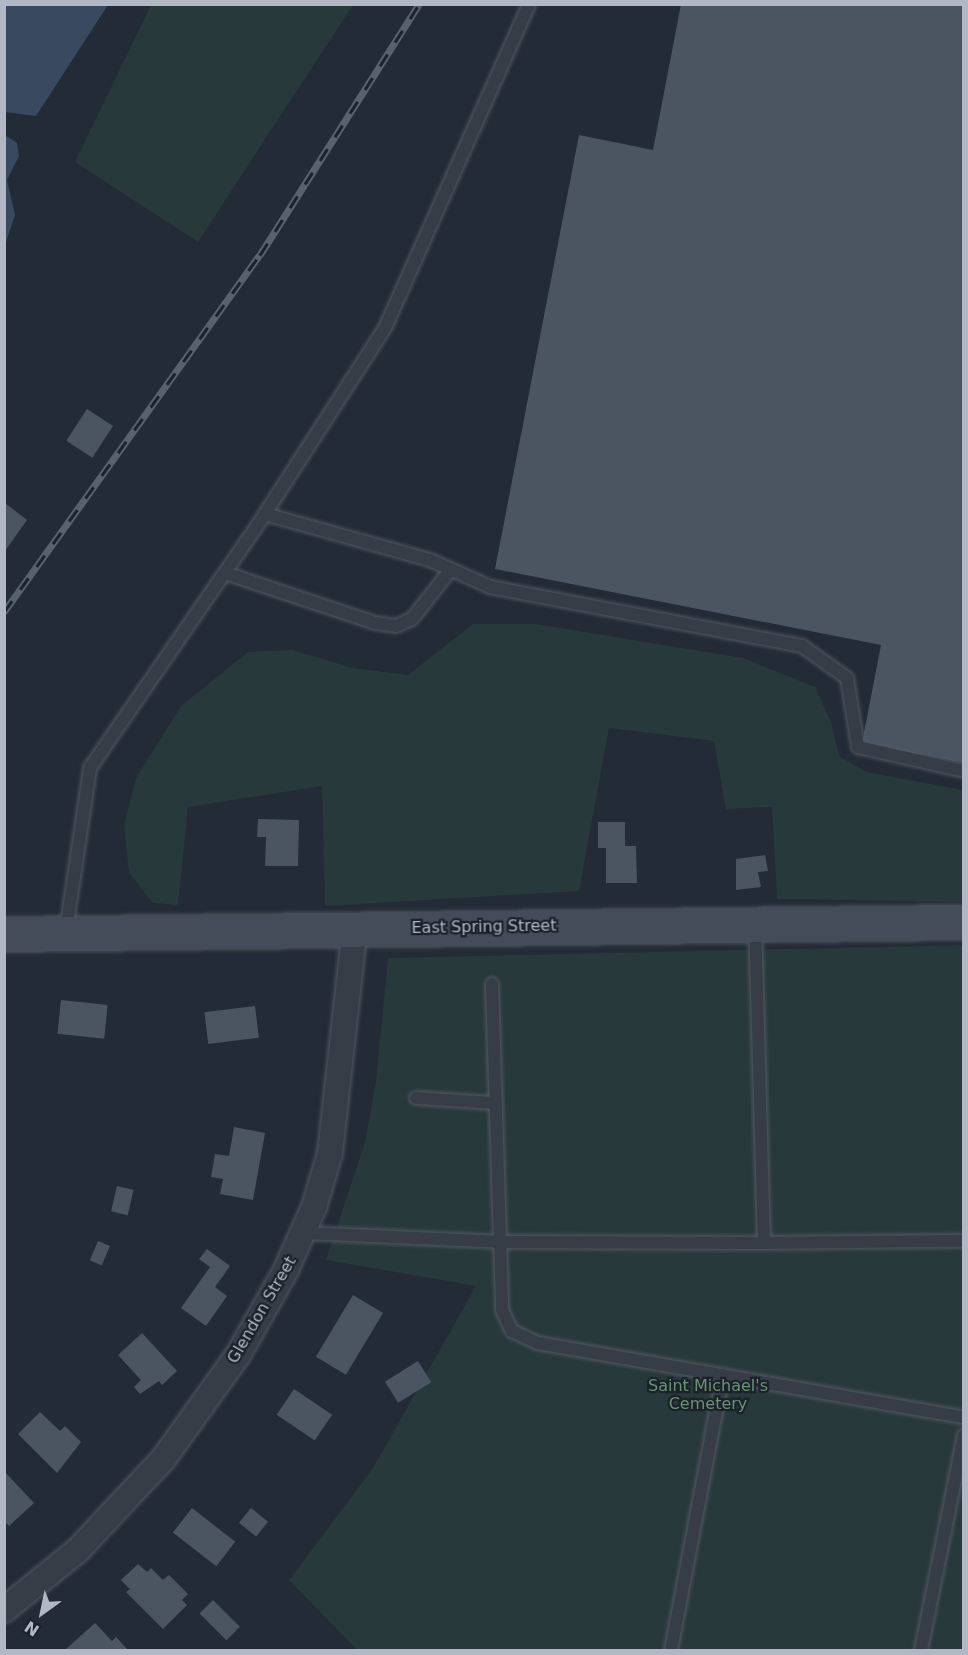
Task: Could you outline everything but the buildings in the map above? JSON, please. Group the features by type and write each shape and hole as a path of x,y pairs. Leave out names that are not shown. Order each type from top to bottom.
{"main road":[{"name":"East Spring Street","path":"4,934 963,922"}],"street":[{"name":"Glendon Street","path":"4,1610 101,1527 176,1443 238,1355 304,1233 335,1127 355,928"}],"lane":[{"path":"66,932 90,768 265,514 386,328 529,4"},
{"path":"265,514 451,569 490,587 802,646 847,678 858,747 963,771"},
{"path":"225,573 375,623 396,626 412,619 451,569"},
{"path":"755,924 764,1243"},
{"path":"492,984 499,1242 504,1321 523,1339 963,1417"},
{"path":"416,1098 496,1103"},
{"path":"304,1233 499,1242 963,1241"},
{"path":"671,1650 723,1375"},
{"path":"921,1650 963,1435"}],"green space":[{"path":"151,5 353,5 198,242 75,162"},
{"path":"473,624 536,624 743,658 815,687 831,722 839,756 866,772 963,790 963,902 777,899 772,807 726,809 714,741 609,728 579,891 325,906 322,786 188,807 178,905 153,903 129,873 124,825 136,778 181,706 248,652 292,650 353,668 408,675"},
{"name":"Saint Michael's Cemetery","path":"963,945 963,1650 357,1650 289,1580 373,1468 476,1286 326,1260 365,1142 376,1081 388,958"}],"water":[{"path":"5,4 108,5 36,116 5,112"},
{"path":"5,135 17,143 19,156 7,180 15,215 5,245"}],"railway":[{"path":"4,612 260,255 419,4"}]}
